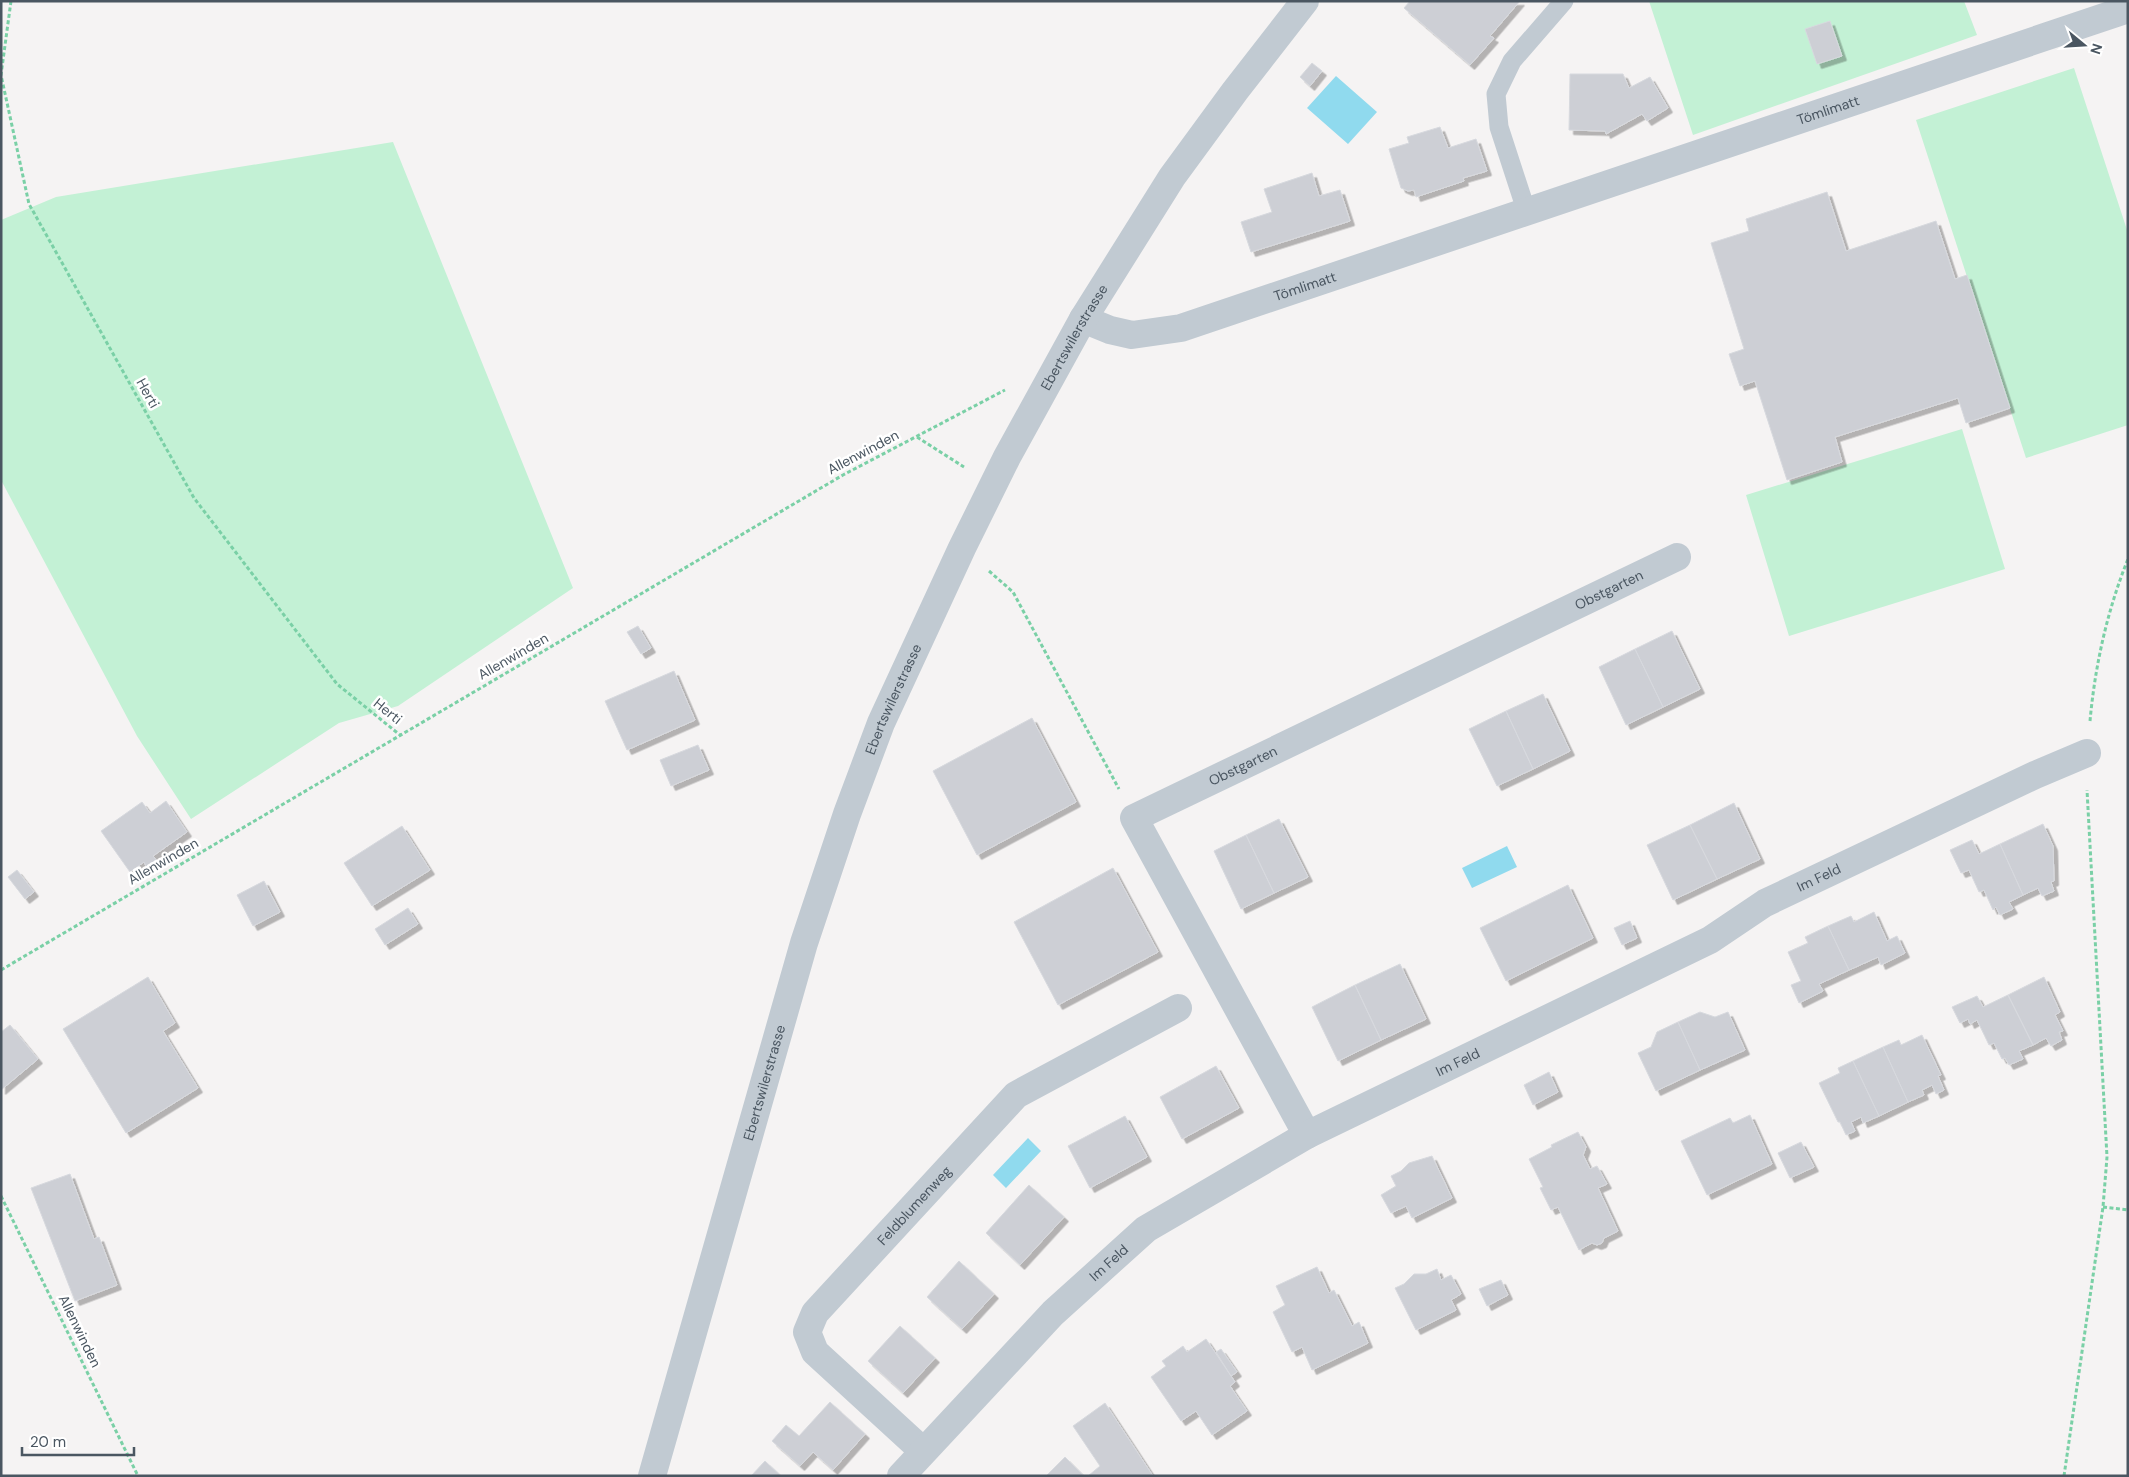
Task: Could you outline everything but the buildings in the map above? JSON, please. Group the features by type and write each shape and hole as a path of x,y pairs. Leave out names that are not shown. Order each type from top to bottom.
{"street":[{"name":"Ebertswilerstrasse","path":"652,1476 804,943 844,824 881,723 962,548 1044,388 1082,319 1172,177 1235,91 1305,1"},
{"name":"Tömlimatt","path":"1082,319 1110,330 1132,334 1182,328 2128,9"},
{"name":"Obstgarten","path":"1134,818 1677,557"},
{"name":"Im Feld","path":"902,1476 923,1451 1053,1313 1146,1229 1307,1135 1710,940 1765,903 2035,775 2087,753"},
{"path":"1134,818 1307,1135"},
{"name":"Feldblumenweg","path":"923,1451 815,1352 807,1332 815,1313 1016,1095 1178,1008"}],"lane":[{"path":"1527,213 1499,127 1496,94 1512,61 1564,1"}],"path":[{"name":"Herti","path":"11,1 1,76 29,204 194,498 337,684 400,735"},
{"name":"Allenwinden","path":"1,970 843,475 1009,388 1044,388"},
{"path":"916,437 994,486"},
{"path":"962,548 1013,592 1134,818"},
{"path":"2064,1476 2103,1207 2107,1157 2088,816 2087,753 2092,694 2103,636 2128,559"},
{"name":"Allenwinden","path":"1,1196 138,1476"},
{"path":"2103,1207 2128,1210"}],"green space":[{"path":"1649,1 1964,1 1977,35 1693,135"},
{"path":"2074,68 2128,233 2128,425 2026,458 1916,120"},
{"path":"393,142 573,588 398,706 339,723 191,819 137,736 1,480 1,220 56,197"},
{"path":"1962,429 2005,569 1789,636 1746,495"}],"water":[{"path":"1336,76 1377,112 1348,144 1307,108"},
{"path":"1507,846 1517,867 1472,888 1462,868"},
{"path":"1028,1138 1041,1151 1006,1188 993,1175"}]}
